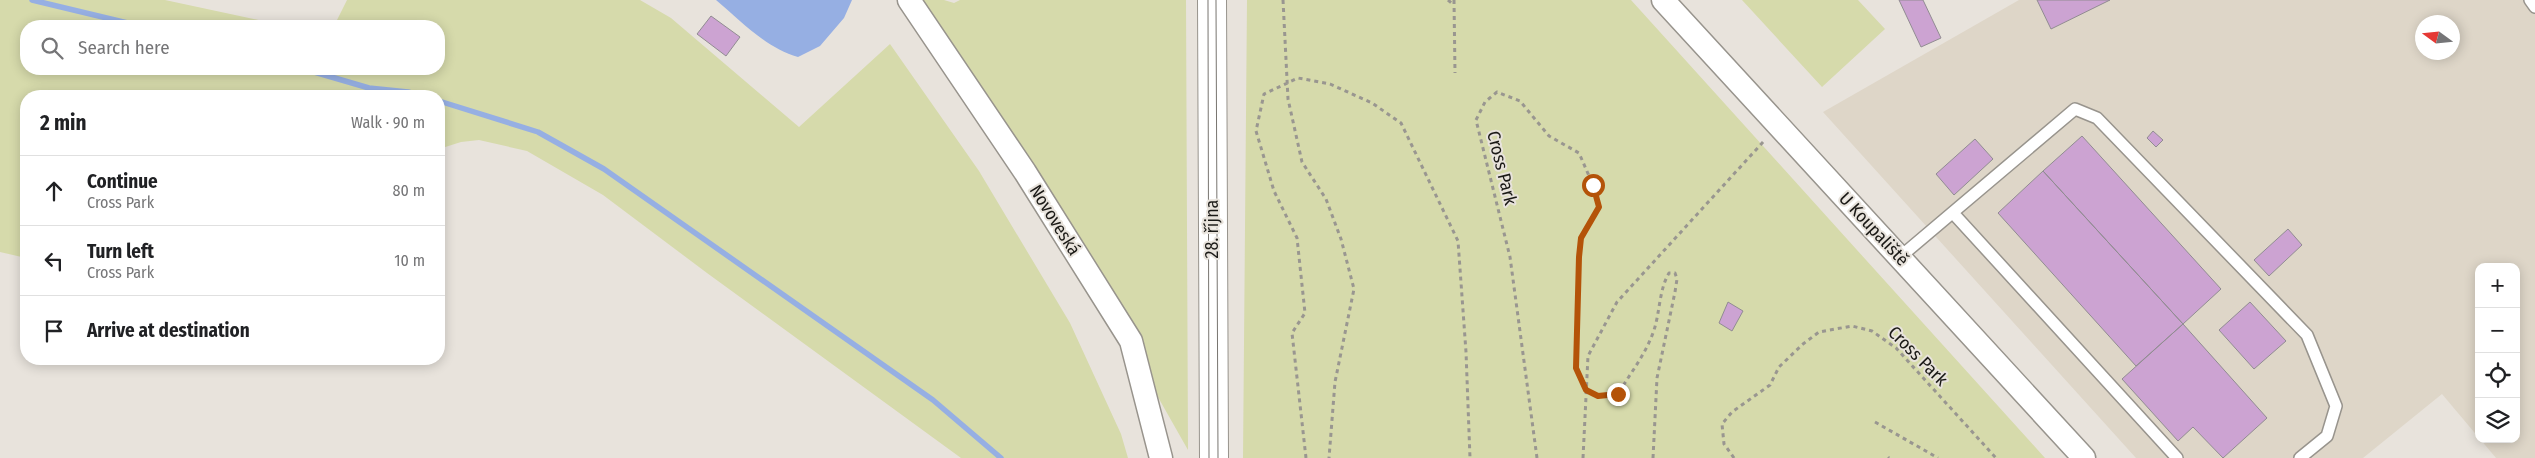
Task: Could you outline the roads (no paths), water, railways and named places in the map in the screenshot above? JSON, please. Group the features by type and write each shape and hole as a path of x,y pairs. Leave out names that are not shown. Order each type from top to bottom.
{"main road":[{"name":"28. října","path":"1212,0 1214,458"}],"street":[{"name":"Novoveská","path":"909,0 1024,172 1131,341 1161,458"},
{"name":"U Koupaliště","path":"1663,0 2084,458"}],"lane":[{"path":"2530,0 2535,7"},
{"path":"1900,257 2076,109 2097,118 2307,335 2336,406 2326,436 2300,458"},
{"path":"1953,212 2177,458"}],"water":[{"path":"716,0 852,0 844,18 820,46 798,57 786,53 765,41"}],"waterway":[{"path":"32,0 115,20"},
{"path":"325,75 369,88 388,90"},
{"path":"445,103 538,132 604,169 933,400 1001,458"}],"tram line":[{"path":"1208,0 1209,458"},
{"path":"1216,0 1218,458"}]}
